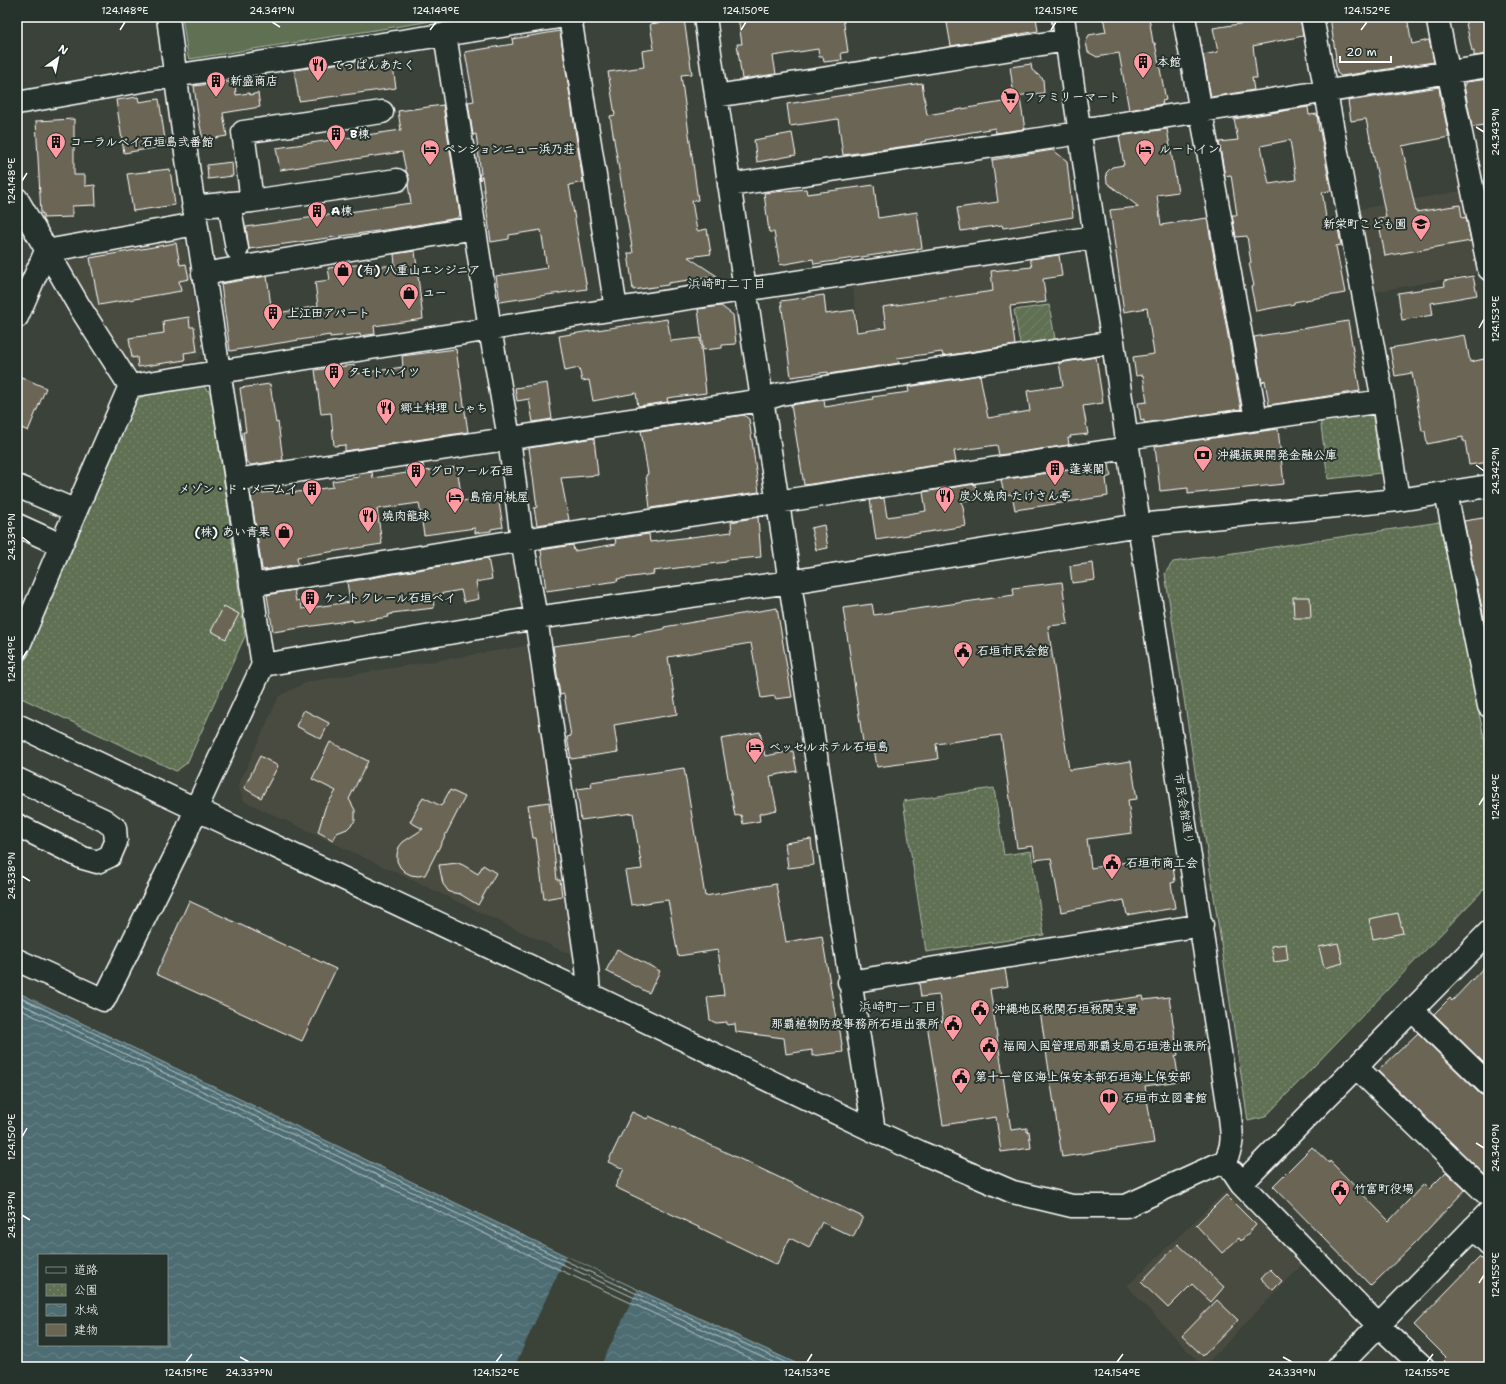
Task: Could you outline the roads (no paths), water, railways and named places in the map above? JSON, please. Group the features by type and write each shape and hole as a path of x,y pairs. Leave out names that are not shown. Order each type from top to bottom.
{"street":[{"path":"17,960 104,1000 184,838 263,664 236,480 194,215 168,17"},
{"path":"17,102 175,76 560,17"},
{"path":"570,17 616,309"},
{"path":"705,17 744,290 790,582 849,982 874,1131"},
{"name":"市民会館通り","path":"1063,17 1095,237 1113,342 1139,525 1202,925 1230,1117 1232,1137 1231,1150 1226,1161"},
{"path":"1184,17 1256,419"},
{"path":"1312,17 1383,401 1398,500"},
{"path":"1437,17 1489,269"},
{"path":"445,34 490,329 509,438 522,540 536,618 587,968 589,994"},
{"path":"716,96 1067,40"},
{"path":"729,185 1060,137 1080,131 1201,110 1325,92 1448,71 1489,66"},
{"path":"252,201 243,132 382,112"},
{"path":"46,251 194,215 229,203 397,180"},
{"path":"17,199 46,251 130,386"},
{"path":"229,203 237,249"},
{"path":"203,274 475,228"},
{"path":"130,386 616,309 1095,237"},
{"path":"17,317 46,251"},
{"path":"236,480 762,400 789,393 1113,342"},
{"path":"17,650 21,628 61,545 130,386"},
{"path":"251,585 522,540 777,502 1127,443 1256,419 1383,401"},
{"path":"17,486 76,511"},
{"path":"263,664 536,618 790,582 1139,525 1398,500 1489,486"},
{"path":"1446,493 1489,706"},
{"path":"17,525 61,545"},
{"path":"17,725 589,994 874,1131 1013,1192 1072,1206 1126,1206 1226,1161 1241,1184 1378,1325 1423,1367"},
{"path":"17,779 104,820 115,828 116,842 110,856 97,862 83,858 17,825"},
{"path":"849,982 1202,925"},
{"path":"1241,1184 1489,932"},
{"path":"1412,1010 1489,1085"},
{"path":"1356,1067 1489,1196"},
{"path":"1338,1367 1489,1212"},
{"path":"1473,1228 1489,1244"}],"water":[{"path":"17,992 566,1256 804,1367 17,1367"}],"place":[{"name":"本館","path":"1143,79"},
{"name":"てっぱんあたく","path":"318,82"},
{"name":"新盛商店","path":"216,98"},
{"name":"ファミリーマート","path":"1010,114"},
{"name":"B棟","path":"336,151"},
{"name":"コーラルベイ石垣島弐番館","path":"56,159"},
{"name":"ペンションニュー浜乃荘","path":"430,166"},
{"name":"ルートイン","path":"1145,166"},
{"name":"A棟","path":"317,228"},
{"name":"新栄町こども園","path":"1421,241"},
{"name":"(有) 八重山エンジニア","path":"343,287"},
{"name":"ユー","path":"409,310"},
{"name":"上江田アパート","path":"273,330"},
{"name":"タモトハイツ","path":"334,389"},
{"name":"郷土料理 しゃち","path":"386,425"},
{"name":"沖縄振興開発金融公庫","path":"1203,472"},
{"name":"蓬莱閣","path":"1055,486"},
{"name":"グロワール石垣","path":"416,488"},
{"name":"メゾン・ド・メームイ","path":"312,506"},
{"name":"炭火燒肉 たけさん亭","path":"945,513"},
{"name":"島宿月桃屋","path":"455,514"},
{"name":"燒肉龍球","path":"368,533"},
{"name":"(株) あい青果","path":"284,549"},
{"name":"ケントクレール石垣ベイ","path":"310,615"},
{"name":"石垣市民会館","path":"963,668"},
{"name":"ベッセルホテル石垣島","path":"755,764"},
{"name":"石垣市商工会","path":"1112,880"},
{"name":"沖縄地区税関石垣税関支署","path":"980,1026"},
{"name":"那覇植物防疫事務所石垣出張所","path":"953,1041"},
{"name":"福岡入国管理局那覇支局石垣港出張所","path":"989,1063"},
{"name":"第十一管区海上保安本部石垣海上保安部","path":"961,1094"},
{"name":"石垣市立図書館","path":"1109,1115"},
{"name":"竹富町役場","path":"1340,1206"}],"district":[{"name":"浜崎町二丁目","path":"727,283"},
{"name":"浜崎町一丁目","path":"898,1006"}]}
